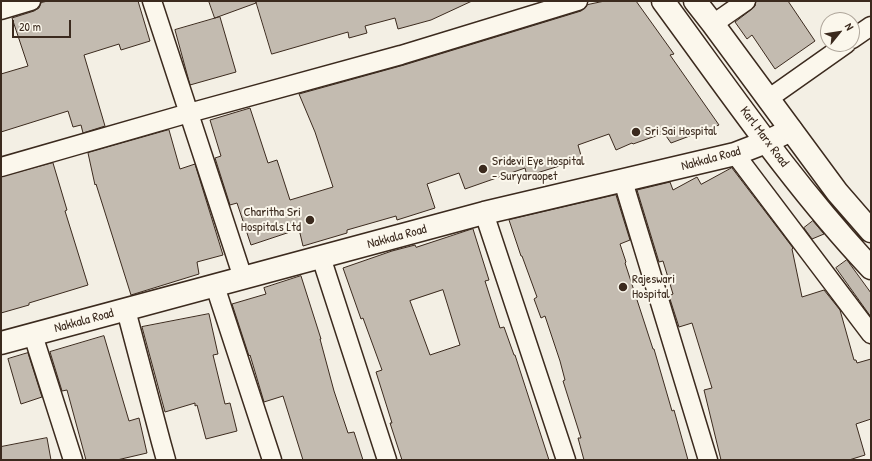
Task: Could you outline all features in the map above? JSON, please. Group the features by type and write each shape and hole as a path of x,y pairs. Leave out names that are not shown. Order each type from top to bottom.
{"street":[{"path":"1,10 31,1"},
{"path":"152,1 243,278"},
{"path":"1,167 189,113 394,57 578,1"},
{"name":"Karl Marx Road","path":"663,1 766,142 840,235 871,268"},
{"name":"Karl Marx Road","path":"694,1 713,24 837,192 871,231"},
{"path":"713,24 746,1"},
{"path":"860,34 871,26"},
{"path":"768,99 835,52"},
{"name":"Nakkala Road","path":"1,343 484,213 735,154 791,130"},
{"path":"735,154 871,334"},
{"path":"623,181 708,460"},
{"path":"484,213 566,460"},
{"path":"321,257 387,460"},
{"path":"215,286 272,460"},
{"path":"126,310 166,460"},
{"path":"33,335 73,460"}],"building":[{"path":"48,1 138,1 150,41 121,50 119,44 84,55 105,126 83,133 81,125 73,127 68,111 1,132 1,74 28,66 12,18 34,11 39,8 41,3"},
{"path":"209,1 256,1 256,3 215,18"},
{"path":"256,1 472,1 431,20 398,29 395,18 365,26 367,33 349,38 348,32 272,54"},
{"path":"605,1 636,1 674,54 670,55 719,125 671,143 664,133 633,144 632,143 616,150 609,134 578,145 582,159 527,176 525,168 465,189 459,173 427,184 435,208 397,220 396,216 347,230 347,233 303,246 299,229 251,245 237,203 230,205 215,158 221,156 210,120 250,108 268,163 277,160 290,200 333,187 315,132 299,94 404,65 581,11 587,5"},
{"path":"756,1 788,1 815,41 775,69 752,35 747,39 735,22 755,6"},
{"path":"220,17 236,72 190,85 175,30"},
{"path":"169,130 180,169 195,164 223,255 197,262 199,274 131,295 96,184 95,185 88,153"},
{"path":"53,163 67,210 65,211 88,285 1,313 1,177"},
{"path":"732,168 793,248 802,297 824,290 840,310 854,360 856,360 857,363 871,359 871,419 856,424 865,455 849,460 721,460 704,390 712,388 692,323 679,327 669,296 673,294 663,261 659,262 637,190 670,182 673,190 697,177 701,184"},
{"path":"616,195 630,240 620,244 626,262 625,263 654,349 672,411 674,410 688,460 584,460 578,438 581,438 563,381 565,380 560,361 545,316 541,318 534,299 537,297 509,220"},
{"path":"813,221 824,234 812,239 804,228"},
{"path":"473,229 489,280 485,281 500,328 504,327 515,355 549,460 402,460 376,372 382,370 363,318 361,319 343,268 392,251 415,245 416,247","holes":["443,290 460,345 430,355 410,301"]},
{"path":"847,260 871,293 871,317 836,268"},
{"path":"301,276 321,339 334,391 348,433 354,432 363,460 303,460 283,396 264,402 250,355 249,356 232,304 266,294 264,288"},
{"path":"209,314 218,354 213,355 225,404 230,403 237,431 206,439 197,405 195,406 195,403 165,412 142,327"},
{"path":"104,336 129,421 139,418 147,453 117,460 86,460 67,390 62,391 50,352"},
{"path":"28,353 42,397 21,404 8,359"},
{"path":"47,438 51,460 1,460 1,447"}],"place":[{"name":"Sri Sai Hospital","path":"636,132"},
{"name":"Sridevi Eye Hospital - Suryaraopet","path":"483,169"},
{"name":"Charitha Sri Hospitals Ltd","path":"310,220"},
{"name":"Rajeswari Hospital","path":"623,287"}]}
